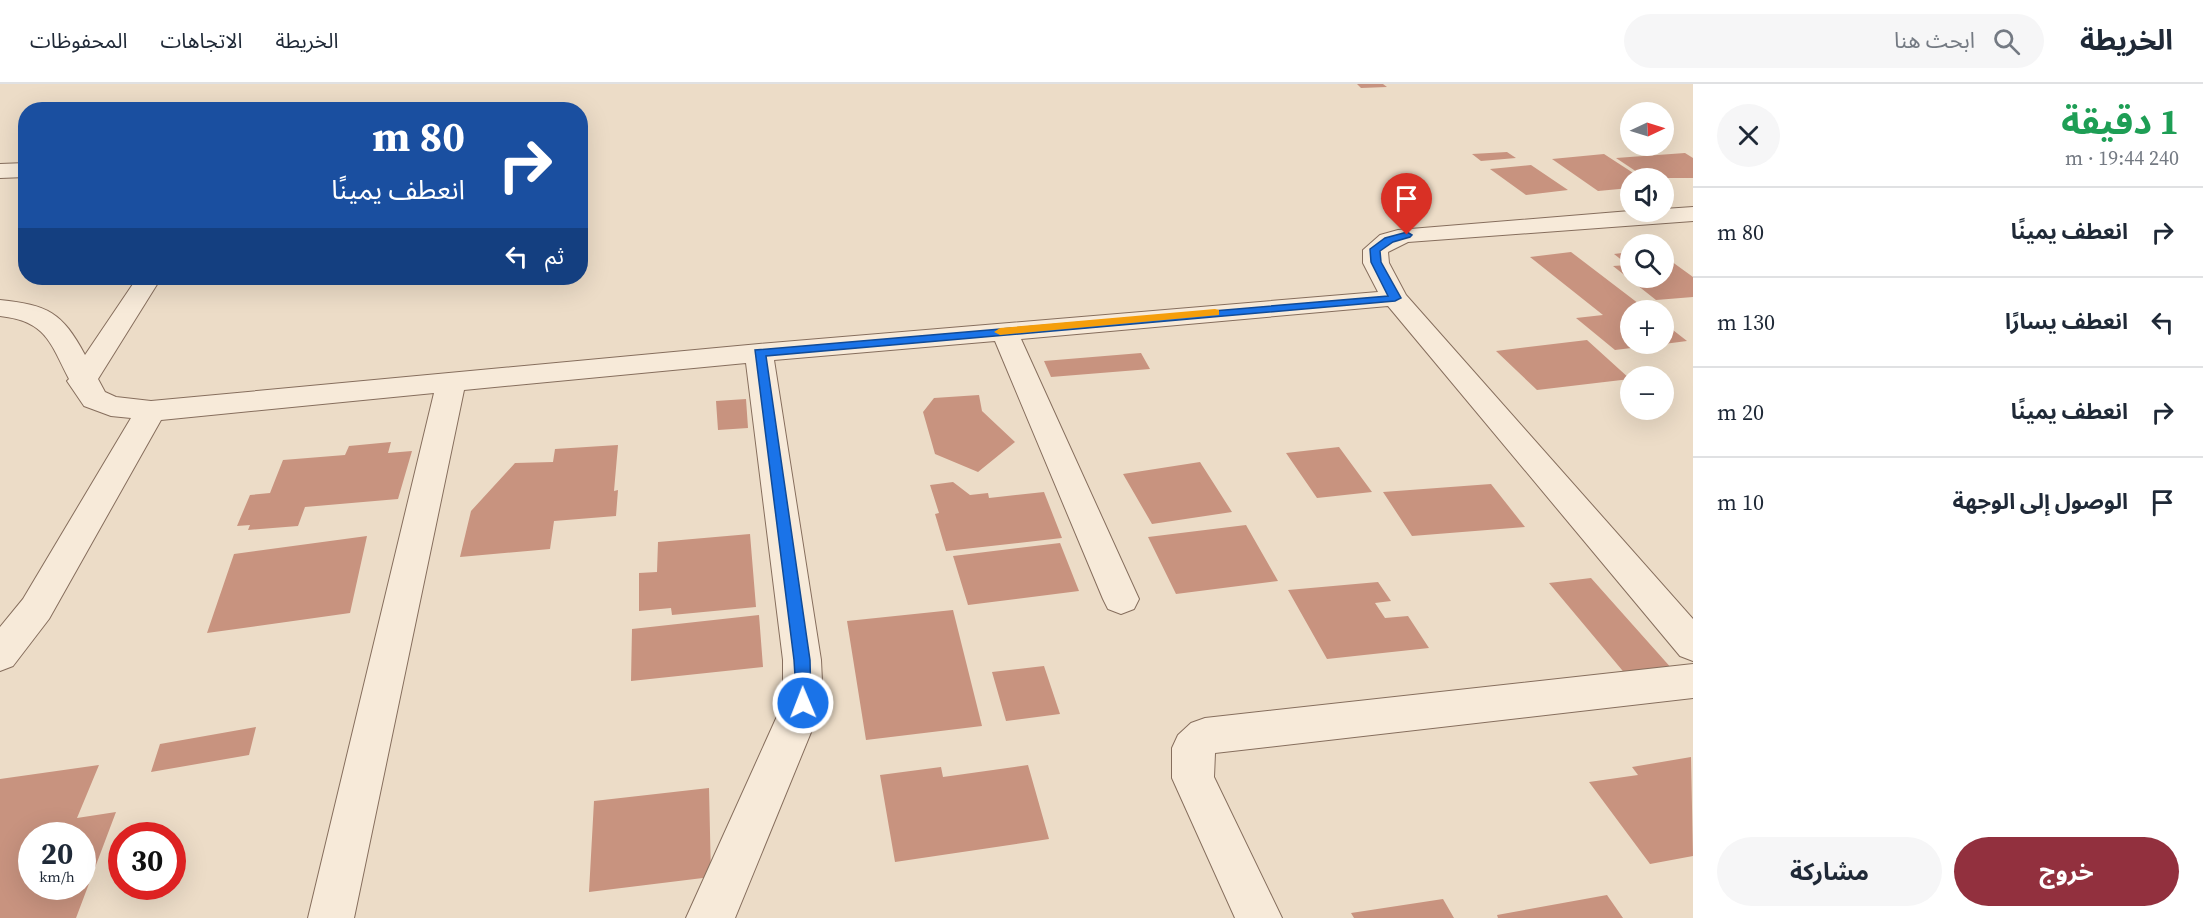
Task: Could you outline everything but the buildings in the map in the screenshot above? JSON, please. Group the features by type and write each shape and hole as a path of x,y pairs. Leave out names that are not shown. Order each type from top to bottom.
{"street":[{"path":"0,171 18,170"},
{"path":"1693,214 1407,235 1389,240 1375,249 1376,262 1395,298 1693,645"},
{"path":"82,381 144,285"},
{"path":"0,308 28,311 58,330 82,381 94,399 111,406 151,411 759,353 1395,298"},
{"path":"1004,331 1121,599"},
{"path":"709,918 714,913 761,806 803,703 802,660 759,353"},
{"path":"331,918 451,383"},
{"path":"0,655 36,609 151,411"},
{"path":"1259,918 1193,778 1193,748 1205,736 1693,681"}],"slow traffic":[{"path":"1000,332 1215,313"}],"route":[{"path":"803,703 802,660 759,353 1395,298 1376,262 1375,249 1389,240 1407,235"}]}
